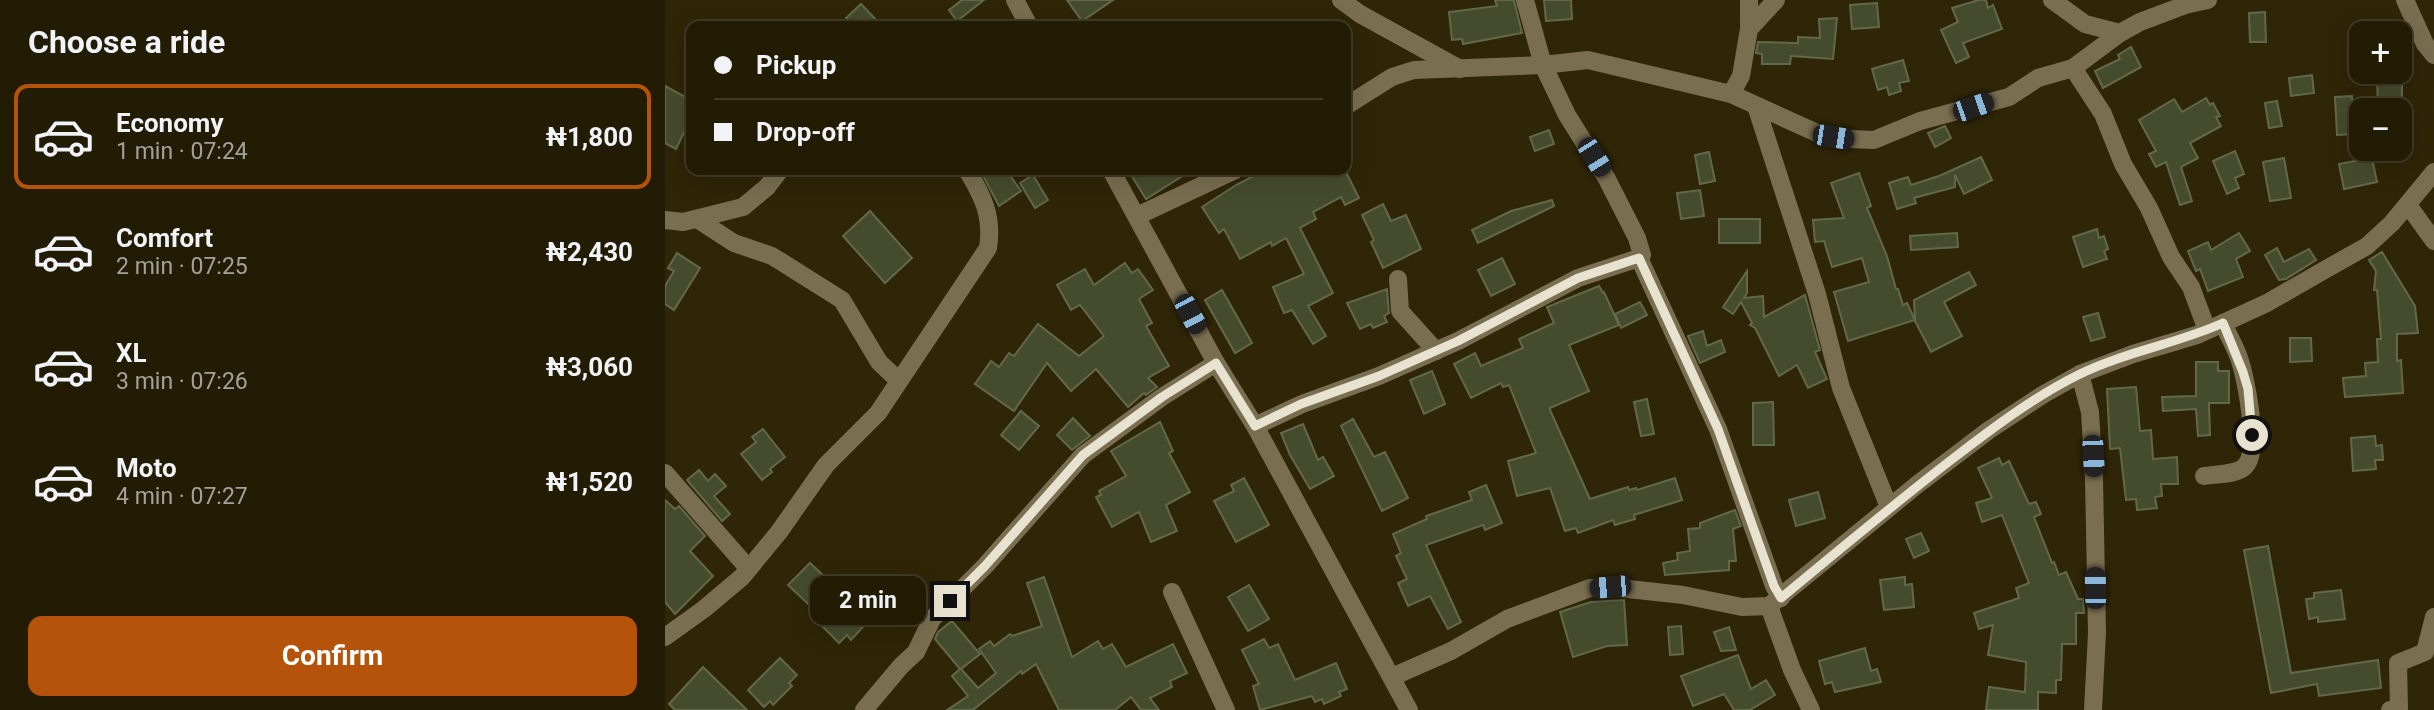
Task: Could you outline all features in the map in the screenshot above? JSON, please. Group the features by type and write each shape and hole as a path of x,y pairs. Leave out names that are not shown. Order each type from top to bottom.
{"street":[{"path":"1341,0 1360,15 1460,69"},
{"path":"1255,426 1301,404 1379,376 1436,351 1578,278 1642,255 1637,238 1607,178 1567,115 1543,65 1525,0"},
{"path":"1731,94 1741,76 1749,29 1749,0"},
{"path":"1749,29 1776,0"},
{"path":"2052,0 2085,24 2120,33"},
{"path":"1351,103 1403,72 1414,69 1543,65 1588,60 1731,94 1817,133 1874,140 1920,121 2009,97 2038,78 2080,62 2140,22 2178,4 2208,0"},
{"path":"2405,0 2425,44 2434,55"},
{"path":"1017,2 1026,21"},
{"path":"2085,24 2080,62 2123,164 2149,208 2171,257 2215,327 2239,357 2248,389 2252,435 2248,463 2244,468 2204,476"},
{"path":"1756,106 1817,294 1841,388 1889,507"},
{"path":"1392,677 1451,651 1507,619 1590,588 1610,587 1683,595 1742,607 1775,602 1889,507 1989,430 2043,394 2080,374 2133,354 2176,342 2267,303 2367,246 2408,205 2434,172"},
{"path":"665,219 683,222 743,206 768,187 777,175"},
{"path":"665,637 704,609 748,568 779,532 826,464 872,419 988,248 990,216 981,192 970,175"},
{"path":"1114,175 1216,363 1255,426 1409,710"},
{"path":"1137,216 1224,175"},
{"path":"2408,205 2434,241"},
{"path":"697,219 734,243 772,256 842,300 879,362 899,382"},
{"path":"1639,258 1718,429 1774,586 1775,602 1792,670 1811,710"},
{"path":"1398,279 1400,311 1436,351"},
{"path":"864,710 916,652 932,620 985,566 1083,455 1162,397 1216,363"},
{"path":"2080,374 2091,412 2094,479 2097,633 2093,710"},
{"path":"665,473 748,568"},
{"path":"1172,592 1226,710"},
{"path":"2396,710 2397,663 2425,652 2434,617"}],"building":[{"path":"962,0 984,0 957,21 949,10"},
{"path":"1067,0 1113,0 1082,21"},
{"path":"1495,0 1514,0 1522,33 1463,44 1462,39 1452,40 1449,12 1497,6"},
{"path":"1544,0 1571,0 1572,19 1546,21"},
{"path":"1986,0 1988,8 1993,5 2002,29 1963,43 1969,57 1956,63 1941,30 1958,22 1952,8"},
{"path":"1877,3 1879,27 1852,29 1850,5"},
{"path":"861,4 877,21 849,21 846,18"},
{"path":"2265,12 2266,42 2250,42 2249,13"},
{"path":"1837,18 1833,59 1791,56 1790,64 1762,64 1762,54 1756,53 1758,42 1798,43 1798,37 1820,38 1819,19"},
{"path":"2131,47 2141,67 2103,88 2095,71 2120,59 2118,55"},
{"path":"1903,60 1909,81 1899,83 1901,91 1889,95 1887,87 1878,90 1872,69"},
{"path":"2312,75 2314,93 2291,96 2289,78"},
{"path":"2377,84 2402,84 2402,98 2378,98"},
{"path":"665,86 686,97 686,128 676,149 665,143"},
{"path":"2352,96 2349,98 2349,134 2337,135 2335,97"},
{"path":"2206,98 2210,105 2213,103 2220,116 2216,117 2221,126 2190,143 2198,158 2181,167 2192,201 2180,205 2166,162 2156,167 2149,154 2156,151 2139,120 2174,99 2182,112"},
{"path":"2277,101 2282,126 2269,128 2265,103"},
{"path":"1945,126 1951,138 1935,147 1928,133"},
{"path":"1549,130 1554,144 1535,151 1530,137"},
{"path":"2235,151 2244,174 2235,178 2239,188 2227,194 2213,161"},
{"path":"1709,152 1715,181 1700,184 1695,155"},
{"path":"1981,157 1992,180 1964,194 1955,175 1955,187 1914,198 1916,203 1897,209 1889,183 1908,177 1911,185"},
{"path":"2284,158 2291,198 2270,201 2263,162"},
{"path":"2373,161 2377,182 2344,189 2339,164"},
{"path":"1859,173 1871,206 1867,208 1887,256 1896,289 1903,305 1907,303 1915,320 1848,341 1834,292 1869,282 1862,258 1832,267 1824,241 1815,242 1813,220 1844,218 1831,183"},
{"path":"983,175 1010,175 1021,191 999,206"},
{"path":"1033,175 1048,200 1035,208 1020,183"},
{"path":"1131,175 1184,175 1146,199"},
{"path":"1255,175 1348,175 1359,198 1345,205 1341,197 1313,212 1316,219 1300,228 1333,293 1308,306 1326,336 1313,344 1292,310 1284,313 1273,287 1304,274 1286,238 1272,246 1271,242 1240,259 1224,229 1219,233 1202,207"},
{"path":"1700,190 1704,216 1681,219 1677,193"},
{"path":"1552,200 1554,206 1478,243 1472,230 1511,211"},
{"path":"1383,204 1391,221 1406,215 1421,249 1383,268 1362,215"},
{"path":"870,211 912,258 885,283 843,236"},
{"path":"1719,219 1760,219 1760,243 1719,243"},
{"path":"2097,229 2099,238 2104,236 2108,249 2104,251 2107,259 2083,267 2073,237"},
{"path":"1957,233 1958,247 1911,250 1910,236"},
{"path":"2239,233 2250,251 2236,259 2243,277 2208,291 2200,269 2196,271 2188,251 2208,242 2211,250"},
{"path":"2277,248 2284,262 2309,249 2316,260 2286,279 2279,280 2265,255"},
{"path":"2382,252 2415,306 2418,333 2397,334 2397,361 2401,360 2403,393 2345,397 2343,378 2366,376 2365,363 2378,362 2377,339 2381,339 2377,290 2374,290 2376,271 2369,260"},
{"path":"677,253 700,268 674,310 665,304 665,286 674,271 668,268"},
{"path":"1502,258 1515,284 1491,296 1478,270"},
{"path":"1125,263 1132,273 1138,269 1153,290 1139,299 1152,323 1146,326 1169,366 1148,378 1157,387 1146,395 1144,393 1128,407 1096,369 1071,391 1047,363 1014,411 975,384 991,361 999,367 1009,353 1014,356 1038,324 1079,356 1104,336 1080,305 1071,310 1057,285 1085,269 1094,285"},
{"path":"1747,271 1747,293 1744,298 1763,296 1764,317 1805,295 1820,350 1815,352 1827,379 1808,388 1797,365 1779,376 1755,328 1750,325 1752,323 1741,302 1733,314 1723,307"},
{"path":"1969,272 1976,285 1944,302 1962,336 1931,352 1915,321 1914,300"},
{"path":"1599,286 1619,325 1569,345 1589,391 1550,410 1590,499 1628,487 1629,490 1637,490 1675,478 1682,500 1634,515 1635,519 1615,525 1613,520 1578,533 1576,528 1565,531 1550,488 1517,496 1508,461 1536,453 1509,385 1503,387 1501,383 1471,398 1454,364 1475,353 1481,366 1523,348 1519,339 1554,323 1547,307"},
{"path":"1387,289 1389,313 1384,316 1387,322 1373,328 1371,324 1360,329 1347,303"},
{"path":"1222,290 1252,343 1235,353 1205,300"},
{"path":"1640,302 1647,315 1621,328 1615,314"},
{"path":"2098,313 2105,337 2091,341 2083,317"},
{"path":"1703,331 1707,346 1721,340 1725,352 1700,363 1688,336"},
{"path":"2290,338 2311,338 2312,361 2290,362"},
{"path":"2196,362 2218,362 2218,371 2229,371 2229,403 2209,403 2210,435 2198,436 2196,409 2163,411 2162,397 2196,396"},
{"path":"1432,371 1445,404 1424,414 1410,380"},
{"path":"2136,387 2140,431 2151,430 2153,459 2177,457 2178,484 2161,484 2162,496 2155,497 2157,508 2137,510 2136,499 2126,500 2120,448 2110,449 2107,389"},
{"path":"1647,399 1654,434 1641,436 1634,402"},
{"path":"1773,402 1774,445 1753,445 1753,403"},
{"path":"1021,411 1039,426 1019,450 1001,435"},
{"path":"1073,418 1090,436 1072,450 1057,435"},
{"path":"1353,419 1374,457 1385,452 1408,498 1382,511 1341,426"},
{"path":"1160,422 1173,451 1169,453 1190,492 1166,505 1177,531 1151,542 1139,512 1112,527 1096,497 1101,495 1099,491 1126,476 1111,451"},
{"path":"1303,424 1318,460 1323,457 1334,476 1310,489 1290,455 1281,433"},
{"path":"763,429 785,457 770,469 772,472 762,480 741,454 756,442 752,437"},
{"path":"2375,436 2376,446 2382,445 2383,460 2375,460 2376,469 2353,471 2351,438"},
{"path":"1999,458 2002,465 2009,461 2029,504 2036,502 2041,514 2034,517 2052,563 2054,562 2059,575 2066,572 2078,599 2083,599 2084,613 2076,613 2076,644 2062,644 2061,680 2056,680 2056,693 2038,692 2038,710 1986,710 1989,687 2025,692 2026,662 1988,655 1993,625 1979,629 1974,613 2019,598 2016,588 2029,583 2002,515 1982,522 1976,503 1992,498 1978,468"},
{"path":"699,470 708,481 715,474 726,486 714,496 730,514 722,521 687,480"},
{"path":"1244,478 1269,525 1236,542 1214,501 1234,491 1231,485"},
{"path":"1486,485 1502,523 1485,530 1483,525 1426,545 1461,622 1448,629 1430,596 1408,606 1398,583 1407,579 1396,556 1401,553 1393,534 1427,519 1426,516 1472,500 1469,492"},
{"path":"1818,492 1825,518 1796,526 1789,500"},
{"path":"665,500 675,509 679,506 705,536 690,551 713,576 675,614 665,602"},
{"path":"1735,510 1741,526 1733,529 1736,561 1729,561 1729,570 1665,575 1663,563 1678,560 1677,553 1690,551 1688,529 1700,528 1700,523"},
{"path":"1921,533 1929,551 1914,558 1906,539"},
{"path":"2268,546 2291,673 2378,660 2381,688 2319,696 2317,684 2271,693 2244,550"},
{"path":"810,563 867,616 859,624 863,627 851,640 847,635 839,643 818,622 822,617 788,585"},
{"path":"1044,577 1072,657 1098,641 1103,649 1112,644 1126,667 1173,644 1187,673 1170,681 1172,687 1150,698 1159,710 1141,710 1131,697 1115,710 1059,710 1036,664 1022,674 1021,671 973,710 947,710 968,696 952,676 960,669 935,639 938,632 952,621 980,654 961,669 978,688 996,673 979,649 990,641 994,646 1010,634 1012,636 1042,626 1027,583"},
{"path":"1905,577 1905,585 1912,584 1914,607 1884,610 1880,580"},
{"path":"1249,585 1269,619 1248,631 1228,597"},
{"path":"2341,590 2345,619 2318,622 2318,617 2309,619 2306,599 2314,598 2314,593"},
{"path":"1624,600 1627,645 1607,646 1573,657 1560,612 1591,602"},
{"path":"1681,626 1683,654 1670,655 1668,627"},
{"path":"1729,627 1736,650 1721,651 1714,632"},
{"path":"1264,639 1269,648 1278,644 1295,680 1336,663 1347,689 1339,692 1341,696 1324,704 1322,699 1315,702 1312,696 1260,710 1253,686 1259,684 1242,650"},
{"path":"1865,648 1871,671 1877,669 1881,682 1835,692 1832,682 1825,684 1819,661"},
{"path":"1738,655 1751,689 1766,680 1775,695 1750,710 1734,710 1724,694 1693,706 1681,676"},
{"path":"780,658 797,675 789,683 792,686 773,705 770,701 764,707 748,690"},
{"path":"703,667 747,710 675,710 669,704"}],"route":[{"path":"950,601 985,566 1083,455 1162,397 1216,363 1255,426 1301,404 1379,376 1458,341 1578,278 1639,258 1718,429 1774,586 1781,598 1918,484 1989,430 2043,394 2080,374 2133,354 2197,335 2223,323 2239,357 2248,389 2252,435"}]}
